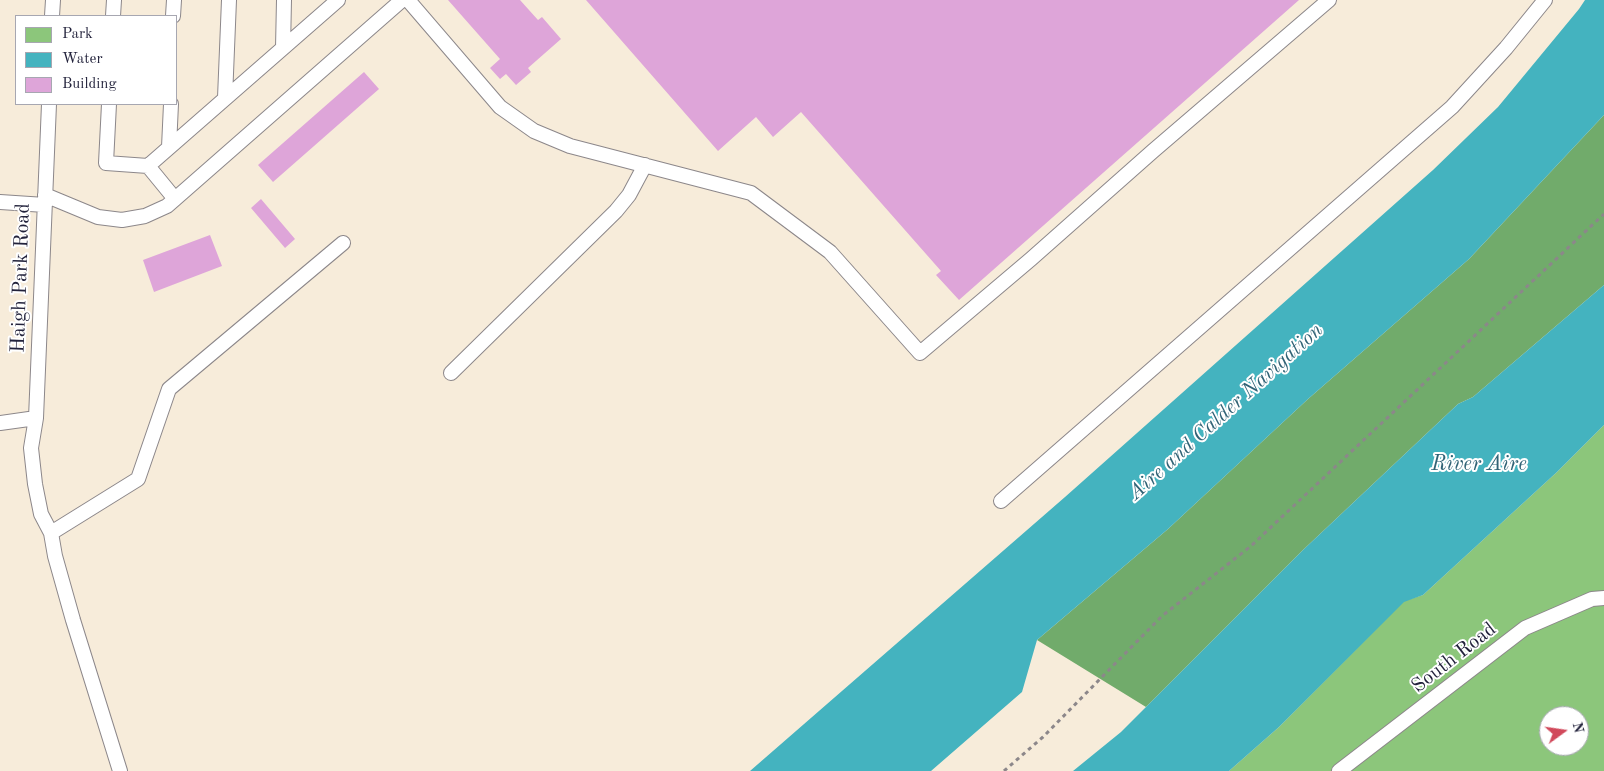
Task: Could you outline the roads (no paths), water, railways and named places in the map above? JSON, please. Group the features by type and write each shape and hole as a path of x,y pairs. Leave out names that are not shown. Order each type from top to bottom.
{"lane":[{"path":"52,15 53,0"},
{"path":"113,15 114,0"},
{"path":"174,0 174,15"},
{"path":"225,98 229,0"},
{"path":"282,48 284,0"},
{"path":"109,105 106,163 148,166 338,0"},
{"path":"0,202 45,200 98,217 122,220 145,216 167,206 402,0"},
{"path":"408,0 500,107 534,131 570,146 751,193 830,252 920,353 1329,0"},
{"path":"1001,501 1452,107 1506,48 1545,0"},
{"name":"Haigh Park Road","path":"49,105 36,418 31,448 34,484 41,514 50,533 73,620 120,771"},
{"path":"169,147 171,105"},
{"path":"451,373 616,211 630,195 645,165"},
{"path":"148,166 175,199"},
{"path":"50,533 138,479 169,389 343,243"},
{"path":"0,423 36,418"},
{"name":"South Road","path":"1339,771 1525,628 1592,598 1604,598"}],"water":[{"name":"Aire and Calder Navigation","path":"1585,0 1604,0 1604,115 1469,259 1308,399 1168,529 1037,640 1022,692 931,771 750,771 1065,497 1433,170 1498,107"},
{"name":"River Aire","path":"1604,285 1604,425 1557,472 1423,595 1404,602 1279,727 1229,771 1073,771 1121,732 1303,550 1458,404 1473,397"}]}
